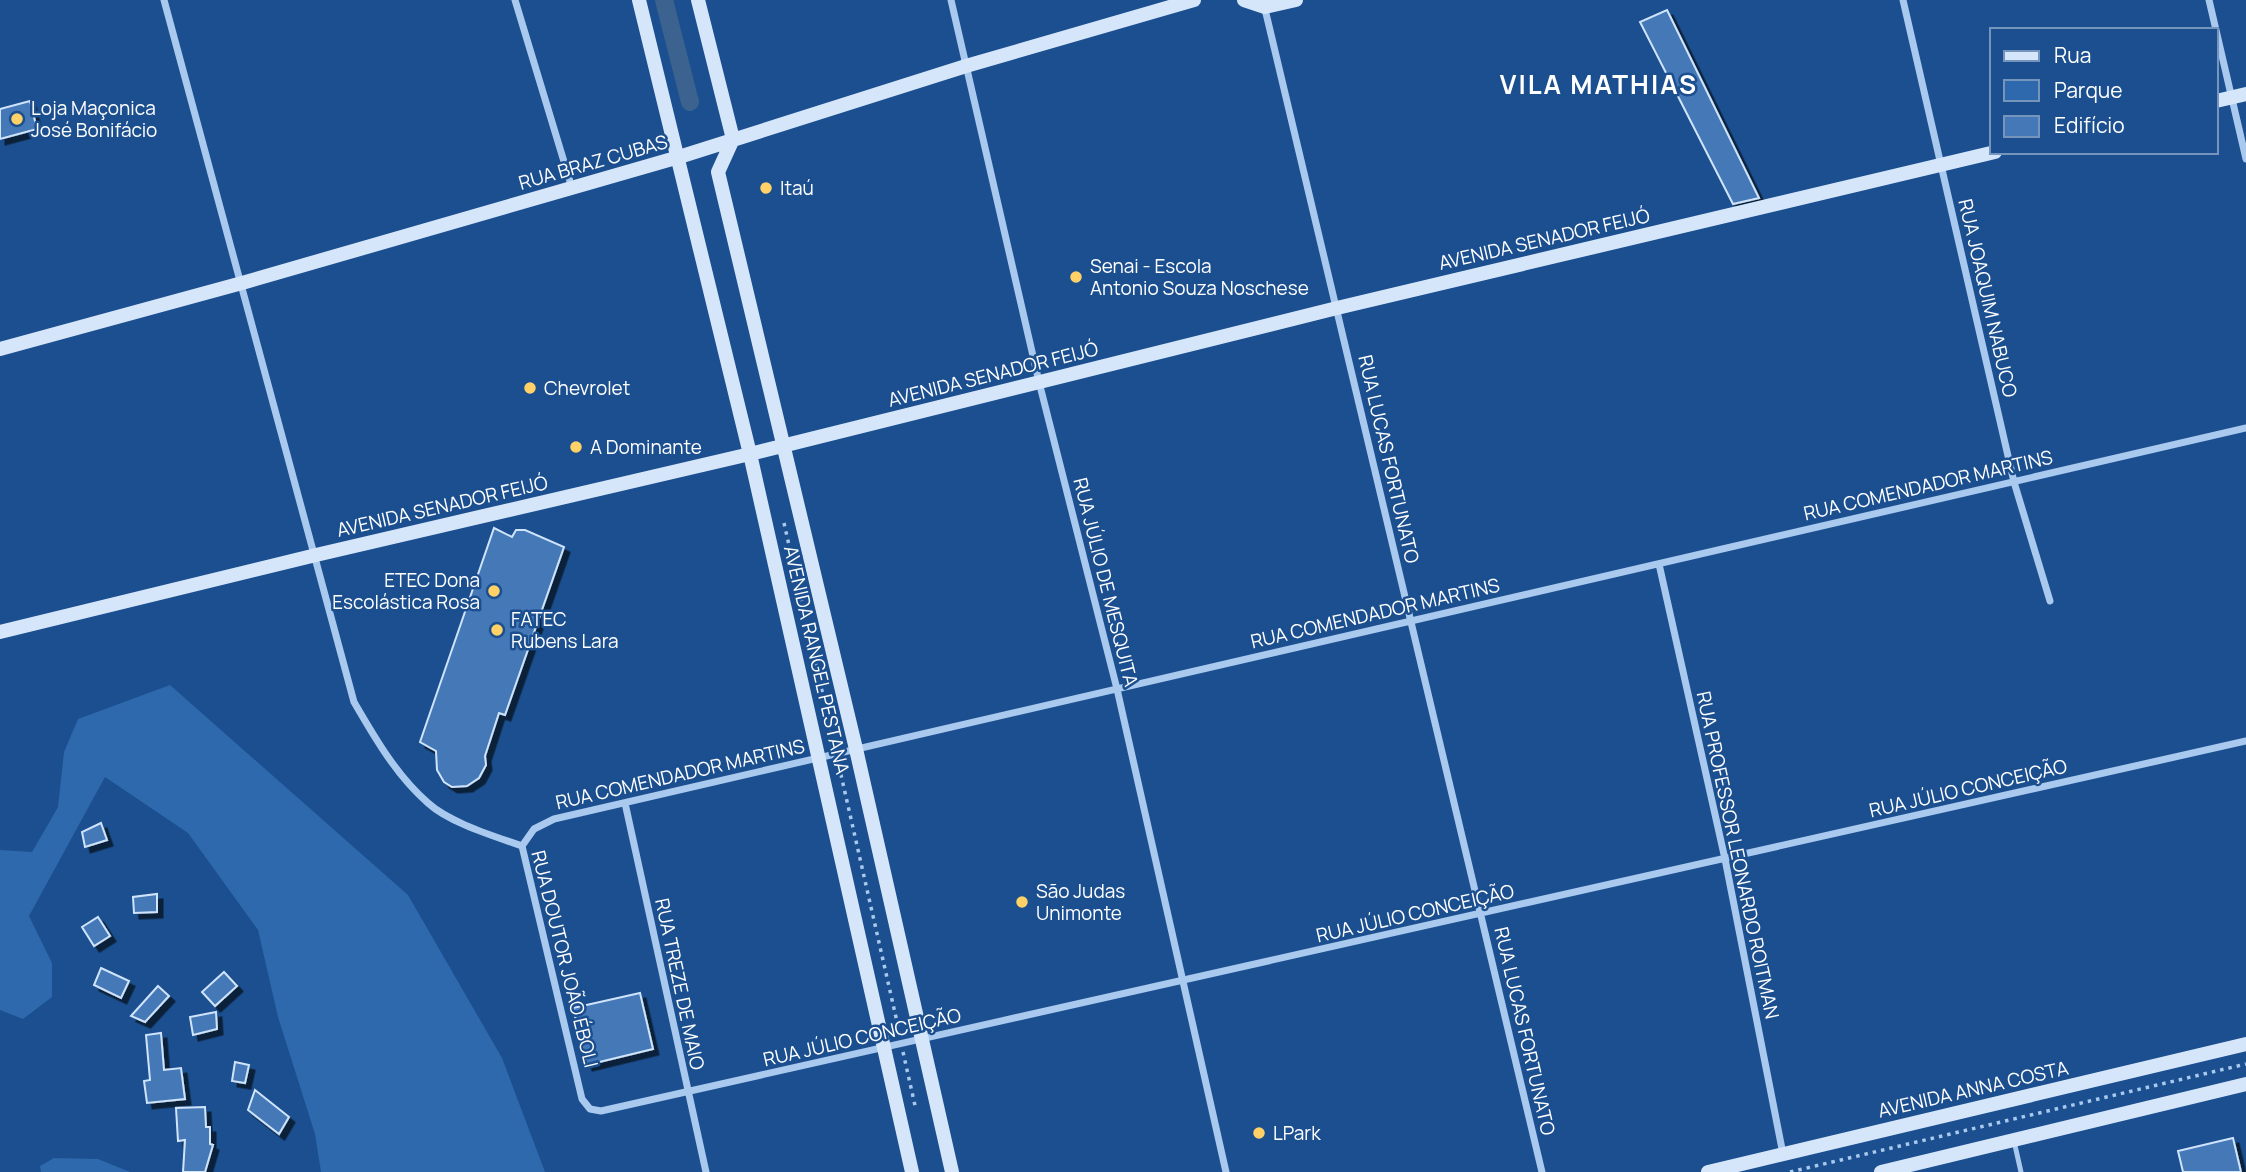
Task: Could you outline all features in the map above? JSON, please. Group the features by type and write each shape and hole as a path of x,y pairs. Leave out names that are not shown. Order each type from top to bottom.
{"main road":[{"name":"AVENIDA RANGEL PESTANA","path":"639,0 750,454 912,1172"},
{"path":"698,0 733,139"},
{"name":"RUA BRAZ CUBAS","path":"0,349 242,283 679,157 966,66 1194,0"},
{"path":"1244,0 1263,4 1296,0"},
{"path":"2218,100 2239,95"},
{"name":"AVENIDA RANGEL PESTANA","path":"733,139 718,172 856,749 951,1172"},
{"name":"AVENIDA SENADOR FEIJÓ","path":"0,632 750,454 1337,308 1990,153"},
{"name":"AVENIDA ANNA COSTA","path":"1708,1172 2246,1044"},
{"path":"1881,1172 2246,1084"}],"street":[{"name":"RUA DOUTOR JOÃO ÉBOLI","path":"164,0 354,702 400,774 429,805 465,825 522,846 582,1099 590,1109"},
{"path":"515,0 572,188"},
{"name":"RUA JÚLIO DE MESQUITA","path":"951,0 1039,382 1116,689 1226,1172"},
{"name":"RUA JOAQUIM NABUCO","path":"1903,0 2014,482 2050,601"},
{"path":"2209,0 2216,28"},
{"name":"RUA LUCAS FORTUNATO","path":"1263,4 1542,1172"},
{"path":"2218,36 2239,95 2246,159"},
{"name":"RUA COMENDADOR MARTINS","path":"522,846 534,829 547,822 625,803 2246,428"},
{"name":"RUA PROFESSOR LEONARDO ROITMAN","path":"1659,564 1725,859 1783,1154"},
{"name":"RUA JÚLIO CONCEIÇÃO","path":"590,1109 601,1111 922,1040 2246,741"},
{"name":"RUA TREZE DE MAIO","path":"625,803 706,1172"}],"lane":[{"path":"2014,1140 2021,1172"}],"path":[{"path":"782,516 918,1121"},
{"path":"1790,1172 2246,1064"}],"green space":[{"path":"170,685 408,895 502,1058 545,1172 321,1172 315,1134 278,1017 258,930 188,833 105,777 29,916 52,963 52,997 23,1019 0,1010 0,850 32,852 58,807 64,752 78,719"},
{"path":"54,1158 98,1159 130,1172 41,1172 40,1166"}],"building":[{"path":"1667,10 1759,198 1733,204 1640,22"},
{"name":"Loja Maçonica José Bonifácio","path":"30,101 37,129 0,139 0,109"},
{"name":"FATEC Rubens Lara","path":"494,528 512,537 516,530 525,530 564,547 505,715 499,713 485,756 486,765 479,778 467,786 452,787 444,782 437,770 436,751 420,742"},
{"path":"101,823 107,840 85,847 82,832"},
{"path":"157,894 157,912 134,913 133,897"},
{"path":"98,917 110,936 94,946 82,927"},
{"path":"101,968 129,981 121,998 94,985"},
{"path":"224,972 237,986 215,1006 202,992"},
{"path":"158,986 169,996 145,1022 131,1016"},
{"path":"640,993 653,1049 587,1065 573,1008"},
{"path":"216,1012 217,1029 193,1035 190,1017"},
{"path":"161,1033 164,1070 181,1068 185,1099 147,1103 144,1081 150,1080 146,1035"},
{"path":"235,1062 249,1065 245,1083 232,1081"},
{"path":"255,1090 289,1117 279,1134 248,1110"},
{"path":"205,1107 206,1127 210,1127 210,1144 213,1145 205,1172 183,1172 185,1140 178,1141 176,1108"},
{"path":"2233,1138 2241,1172 2183,1172 2178,1151"}],"waterway":[{"path":"664,0 690,102"}],"place":[{"name":"Loja Maçonica José Bonifácio","path":"17,119"},
{"name":"Itaú","path":"766,188"},
{"name":"Senai - Escola Antonio Souza Noschese","path":"1076,277"},
{"name":"Chevrolet","path":"530,388"},
{"name":"A Dominante","path":"576,447"},
{"name":"ETEC Dona Escolástica Rosa","path":"494,591"},
{"name":"FATEC Rubens Lara","path":"497,630"},
{"name":"São Judas Unimonte","path":"1022,902"},
{"name":"LPark","path":"1259,1133"}],"district":[{"name":"VILA MATHIAS","path":"1599,84"}]}
